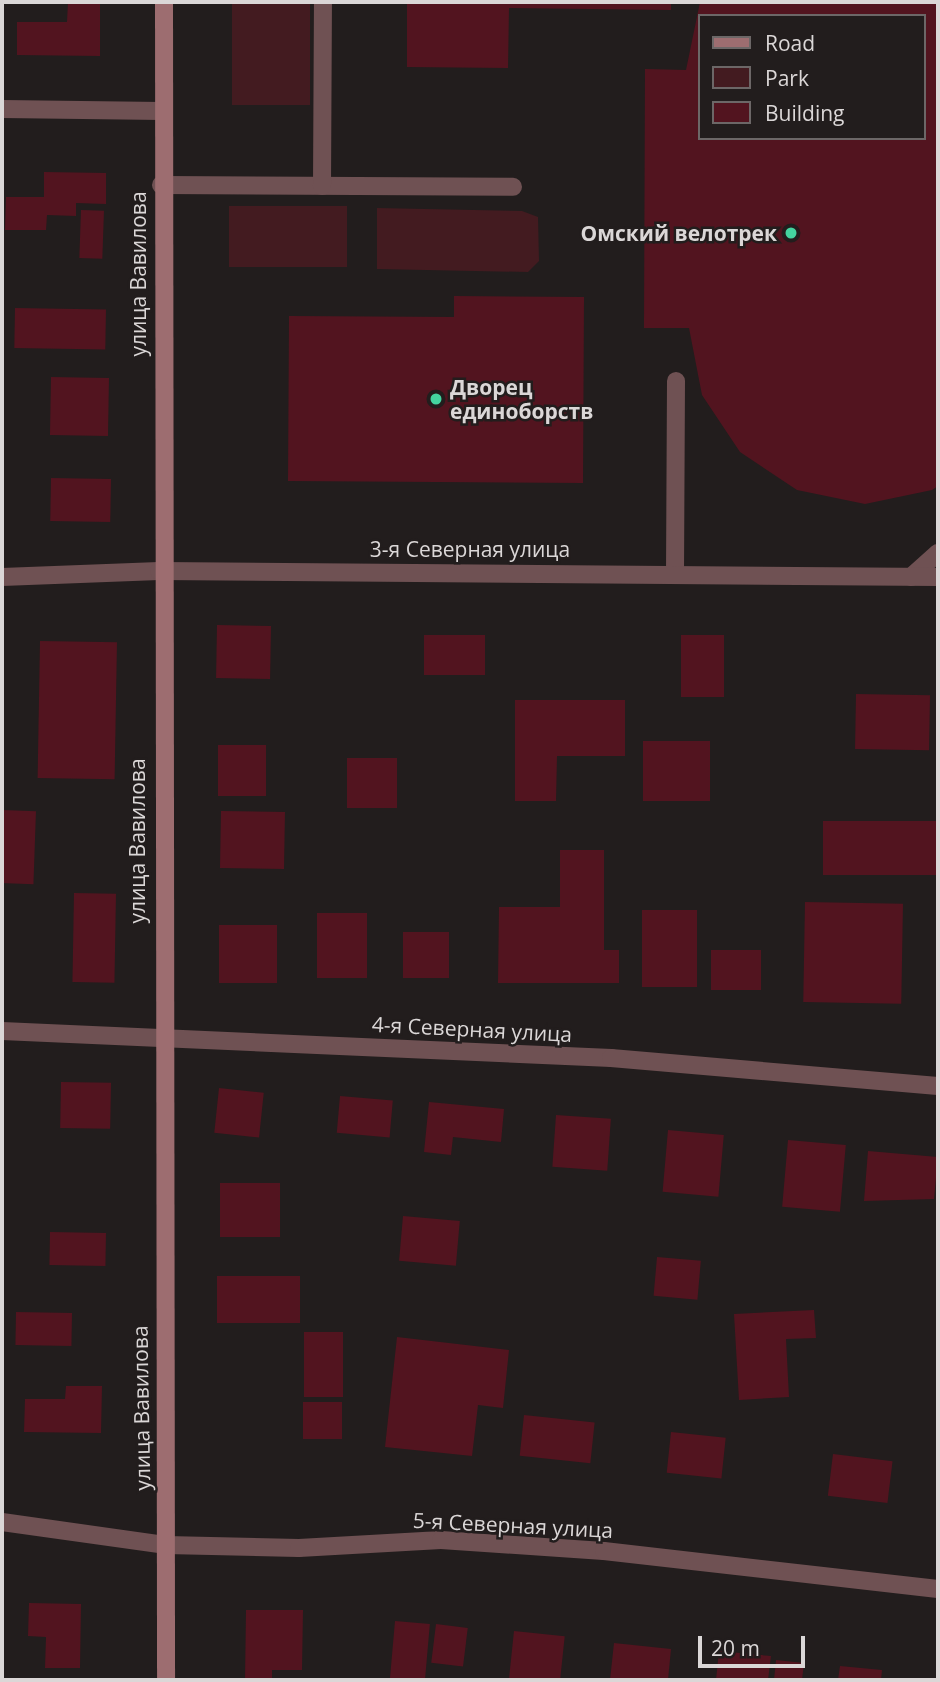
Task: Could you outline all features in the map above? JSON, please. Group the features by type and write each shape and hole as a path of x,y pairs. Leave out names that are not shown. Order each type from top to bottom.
{"street":[{"name":"улица Вавилова","path":"163,2 159,570 166,1680"},
{"path":"322,186 323,2"},
{"path":"2,109 162,111"},
{"path":"161,186 513,187"},
{"path":"675,573 676,381"},
{"path":"911,576 938,553"},
{"name":"3-я Северная улица","path":"2,577 159,570 938,577"},
{"name":"4-я Северная улица","path":"2,1031 611,1058 938,1086"},
{"name":"5-я Северная улица","path":"2,1522 166,1545 299,1548 441,1540 938,1589"}],"green space":[{"path":"232,2 310,2 310,105 232,105"},
{"path":"229,206 347,206 347,267 229,267"},
{"path":"377,208 522,211 538,217 539,261 528,272 377,269"}],"building":[{"path":"68,2 100,2 100,56 17,55 17,22 67,22"},
{"path":"407,2 671,2 671,10 509,8 508,68 407,67"},
{"name":"Омский велотрек","path":"700,2 938,2 938,486 932,490 865,504 797,490 740,452 702,395 689,328 644,328 645,69 686,70"},
{"path":"44,172 106,173 106,204 76,203 76,216 47,215 46,230 5,230 6,197 44,197"},
{"path":"81,210 104,211 102,259 79,258"},
{"name":"Дворец единоборств","path":"454,296 584,297 583,483 288,481 289,316 454,317"},
{"path":"15,308 106,310 105,350 14,348"},
{"path":"51,377 109,378 108,436 50,435"},
{"path":"51,478 111,479 110,522 50,521"},
{"path":"217,625 271,626 270,679 216,678"},
{"path":"424,635 485,635 485,675 424,675"},
{"path":"681,635 724,635 724,697 681,697"},
{"path":"40,641 117,642 115,779 38,778"},
{"path":"856,694 930,695 929,750 855,749"},
{"path":"515,700 625,700 625,756 557,756 556,801 515,801"},
{"path":"643,741 710,741 710,801 643,801"},
{"path":"218,745 266,745 266,796 218,796"},
{"path":"347,758 397,758 397,808 347,808"},
{"path":"2,810 36,811 33,884 2,883"},
{"path":"221,811 285,812 284,869 220,868"},
{"path":"823,821 938,821 938,875 823,875"},
{"path":"560,850 604,850 604,950 619,950 619,983 498,983 499,907 560,907"},
{"path":"74,893 116,894 114,983 72,982"},
{"path":"805,902 903,904 901,1004 803,1002"},
{"path":"642,910 697,910 697,987 642,987"},
{"path":"317,913 367,913 367,978 317,978"},
{"path":"219,925 277,925 277,983 219,983"},
{"path":"403,932 449,932 449,978 403,978"},
{"path":"711,950 761,950 761,990 711,990"},
{"path":"61,1082 111,1083 110,1129 60,1128"},
{"path":"219,1088 264,1093 259,1137 214,1133"},
{"path":"340,1096 393,1101 390,1137 337,1133"},
{"path":"429,1102 504,1109 501,1142 453,1137 451,1155 424,1152"},
{"path":"556,1115 611,1119 607,1171 552,1167"},
{"path":"668,1130 724,1135 718,1197 663,1192"},
{"path":"788,1140 846,1145 840,1212 782,1207"},
{"path":"868,1151 938,1157 934,1199 864,1201"},
{"path":"220,1183 280,1183 280,1237 220,1237"},
{"path":"403,1216 460,1221 456,1266 399,1261"},
{"path":"50,1232 106,1233 105,1266 49,1265"},
{"path":"657,1257 701,1261 697,1300 654,1296"},
{"path":"217,1276 300,1276 300,1323 217,1323"},
{"path":"814,1310 816,1338 786,1339 789,1397 739,1400 734,1314"},
{"path":"16,1312 72,1313 71,1346 15,1345"},
{"path":"304,1332 343,1332 343,1397 304,1397"},
{"path":"397,1337 509,1350 503,1408 478,1405 472,1456 385,1447"},
{"path":"66,1386 102,1386 101,1433 24,1432 25,1399 65,1399"},
{"path":"303,1402 342,1402 342,1439 303,1439"},
{"path":"524,1415 595,1422 590,1463 520,1456"},
{"path":"671,1432 726,1438 721,1479 667,1473"},
{"path":"833,1454 893,1461 887,1503 828,1496"},
{"path":"29,1603 81,1604 80,1668 45,1668 46,1637 28,1636"},
{"path":"246,1610 303,1610 302,1670 272,1670 272,1680 245,1680"},
{"path":"395,1621 430,1624 425,1680 390,1680"},
{"path":"436,1624 468,1628 463,1667 431,1663"},
{"path":"514,1631 565,1636 560,1680 509,1680"},
{"path":"614,1643 671,1649 668,1680 610,1680"},
{"path":"719,1651 771,1656 768,1680 716,1680"},
{"path":"776,1660 804,1663 802,1680 774,1680"},
{"path":"840,1666 882,1670 881,1680 838,1680"}],"place":[{"name":"Омский велотрек","path":"791,233"},
{"name":"Дворец единоборств","path":"436,399"}]}
